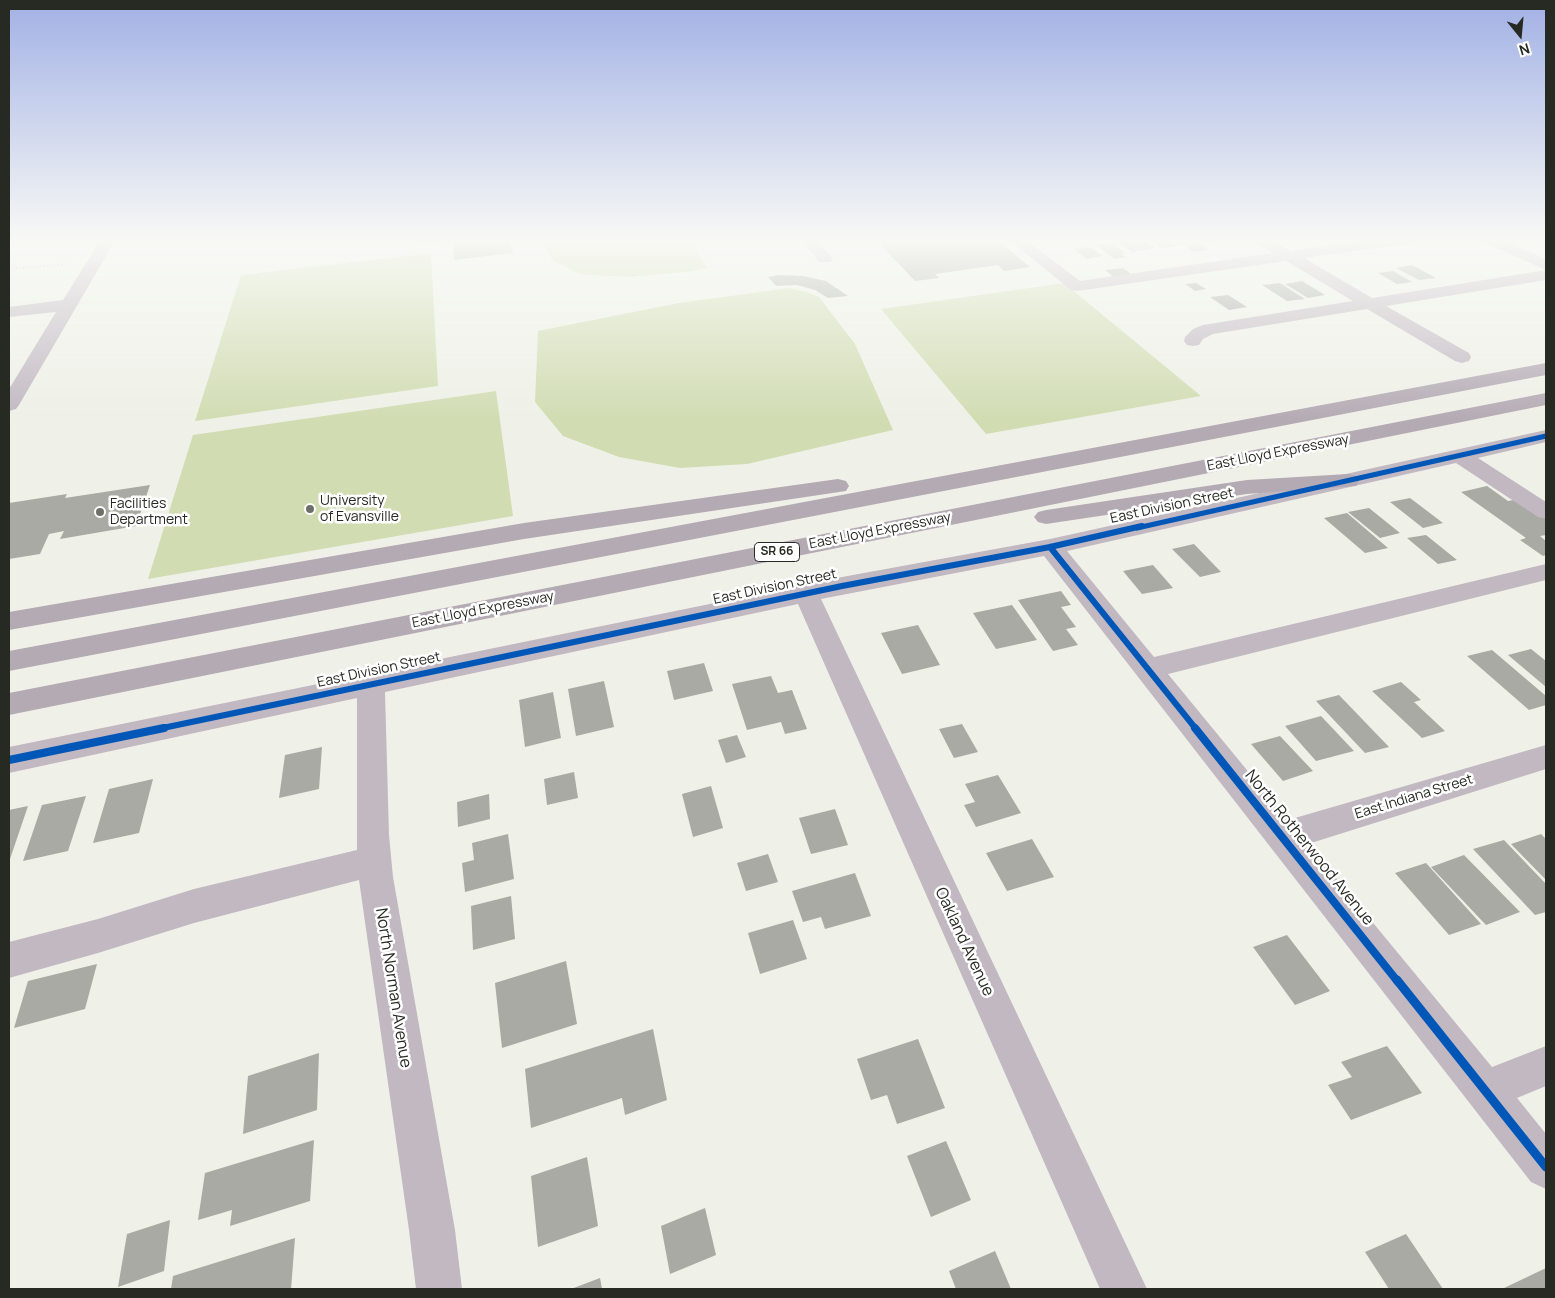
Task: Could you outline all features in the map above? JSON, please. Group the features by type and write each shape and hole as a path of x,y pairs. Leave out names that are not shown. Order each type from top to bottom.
{"highway":[{"path":"9,661 1546,369"},
{"name":"East Lloyd Expressway","path":"9,704 1546,399"},
{"path":"9,621 592,520 879,480 1103,454"},
{"path":"853,537 1041,518 1247,487 1348,481"}],"street":[{"path":"9,405 71,300"},
{"path":"1364,300 1462,356"},
{"path":"1193,340 1199,333 1209,329 1392,300"},
{"path":"9,312 68,305"},
{"name":"East Division Street","path":"9,760 806,594 1050,547 1348,481 1459,454 1545,437"},
{"path":"1459,454 1546,512"},
{"name":"North Rotherwood Avenue","path":"1050,547 1546,1167"},
{"path":"1148,669 1546,572"},
{"name":"Oakland Avenue","path":"806,594 1124,1289"},
{"name":"North Norman Avenue","path":"371,685 372,835 374,860 432,1230 439,1289"},
{"name":"East Indiana Street","path":"1282,837 1546,757"},
{"path":"9,960 98,936 194,906 374,860"},
{"path":"1485,1090 1546,1066"}],"green space":[{"path":"233,300 433,300 438,386 195,421"},
{"path":"704,300 821,300 855,344 893,430 747,464 680,468 619,457 563,436 535,402 538,331"},
{"path":"947,300 1084,300 1201,396 986,434 881,309"},
{"path":"496,391 513,516 148,579 193,435"}],"building":[{"path":"1214,300 1235,300 1247,307 1229,310"},
{"path":"150,485 136,526 60,539 64,531 49,534 40,554 9,559 9,503 67,494 65,498"},
{"path":"1487,486 1508,501 1519,499 1546,517 1546,535 1540,536 1546,541 1546,555 1543,556 1520,540 1526,538 1461,492"},
{"path":"1410,498 1443,523 1423,528 1390,502"},
{"path":"1369,508 1400,533 1380,538 1348,512"},
{"path":"1347,513 1388,548 1365,553 1324,518"},
{"path":"1426,535 1457,560 1438,564 1407,538"},
{"path":"1194,544 1221,572 1200,577 1172,549"},
{"path":"1153,565 1173,588 1142,594 1123,571"},
{"path":"1061,591 1071,605 1061,607 1076,627 1066,629 1078,645 1053,651 1018,600"},
{"path":"1012,605 1037,640 996,649 973,613"},
{"path":"918,625 940,665 902,674 881,633"},
{"path":"1531,649 1546,661 1546,687 1508,655"},
{"path":"1492,650 1546,696 1546,705 1529,710 1467,656"},
{"path":"704,663 713,691 674,700 667,671"},
{"path":"771,676 778,693 792,690 807,729 785,734 781,722 747,730 732,684"},
{"path":"604,681 614,727 576,736 568,689"},
{"path":"1401,682 1421,700 1414,702 1445,731 1422,738 1372,691"},
{"path":"553,692 561,738 525,747 519,700"},
{"path":"1339,695 1389,747 1365,753 1316,701"},
{"path":"1321,716 1354,751 1316,761 1285,726"},
{"path":"962,724 978,752 954,758 939,729"},
{"path":"737,735 746,757 726,763 718,740"},
{"path":"1280,736 1313,771 1283,781 1251,744"},
{"path":"322,747 319,789 279,798 285,755"},
{"path":"574,772 578,798 547,805 544,779"},
{"path":"998,775 1021,813 976,827 964,805 975,802 965,784"},
{"path":"153,779 139,833 93,843 109,789"},
{"path":"711,786 723,828 693,837 682,794"},
{"path":"489,794 490,819 458,827 457,802"},
{"path":"86,796 68,851 23,861 42,805"},
{"path":"28,806 9,862 9,810"},
{"path":"835,809 848,845 811,854 799,818"},
{"path":"508,834 514,879 465,892 462,863 474,860 472,843"},
{"path":"1541,834 1546,839 1546,880 1511,844"},
{"path":"1032,839 1054,877 1007,891 986,853"},
{"path":"1504,840 1546,884 1546,912 1535,915 1473,849"},
{"path":"768,854 778,882 746,891 737,863"},
{"path":"1464,855 1520,912 1486,925 1431,867"},
{"path":"1426,863 1481,924 1449,935 1395,873"},
{"path":"855,873 871,916 825,929 821,917 803,922 792,891"},
{"path":"511,896 515,939 473,950 471,906"},
{"path":"793,920 807,959 760,974 748,933"},
{"path":"1287,935 1330,991 1295,1005 1253,947"},
{"path":"566,961 577,1024 502,1048 495,983"},
{"path":"97,964 85,1009 14,1028 28,981"},
{"path":"653,1029 667,1100 625,1115 622,1098 531,1128 525,1069"},
{"path":"918,1039 945,1108 897,1124 887,1095 871,1100 857,1059"},
{"path":"1387,1046 1422,1093 1351,1120 1328,1085 1352,1077 1341,1062"},
{"path":"319,1053 317,1110 243,1134 248,1076"},
{"path":"314,1140 310,1201 230,1226 232,1210 198,1220 205,1173"},
{"path":"946,1141 971,1200 931,1217 907,1156"},
{"path":"587,1157 598,1226 538,1247 531,1176"},
{"path":"705,1208 716,1255 670,1274 661,1226"},
{"path":"170,1220 164,1271 118,1287 127,1234"},
{"path":"1406,1234 1443,1289 1389,1289 1365,1252"},
{"path":"295,1238 291,1289 171,1289 173,1276"},
{"path":"995,1251 1011,1289 956,1289 949,1271"},
{"path":"1546,1268 1546,1289 1502,1289"},
{"path":"600,1278 602,1289 571,1289"}],"cycle path":[{"path":"9,760 842,586 1050,547 1546,436"},
{"path":"1050,547 1546,1167"}],"place":[{"name":"University of Evansville","path":"310,509"},
{"name":"Facilities Department","path":"100,512"}]}
